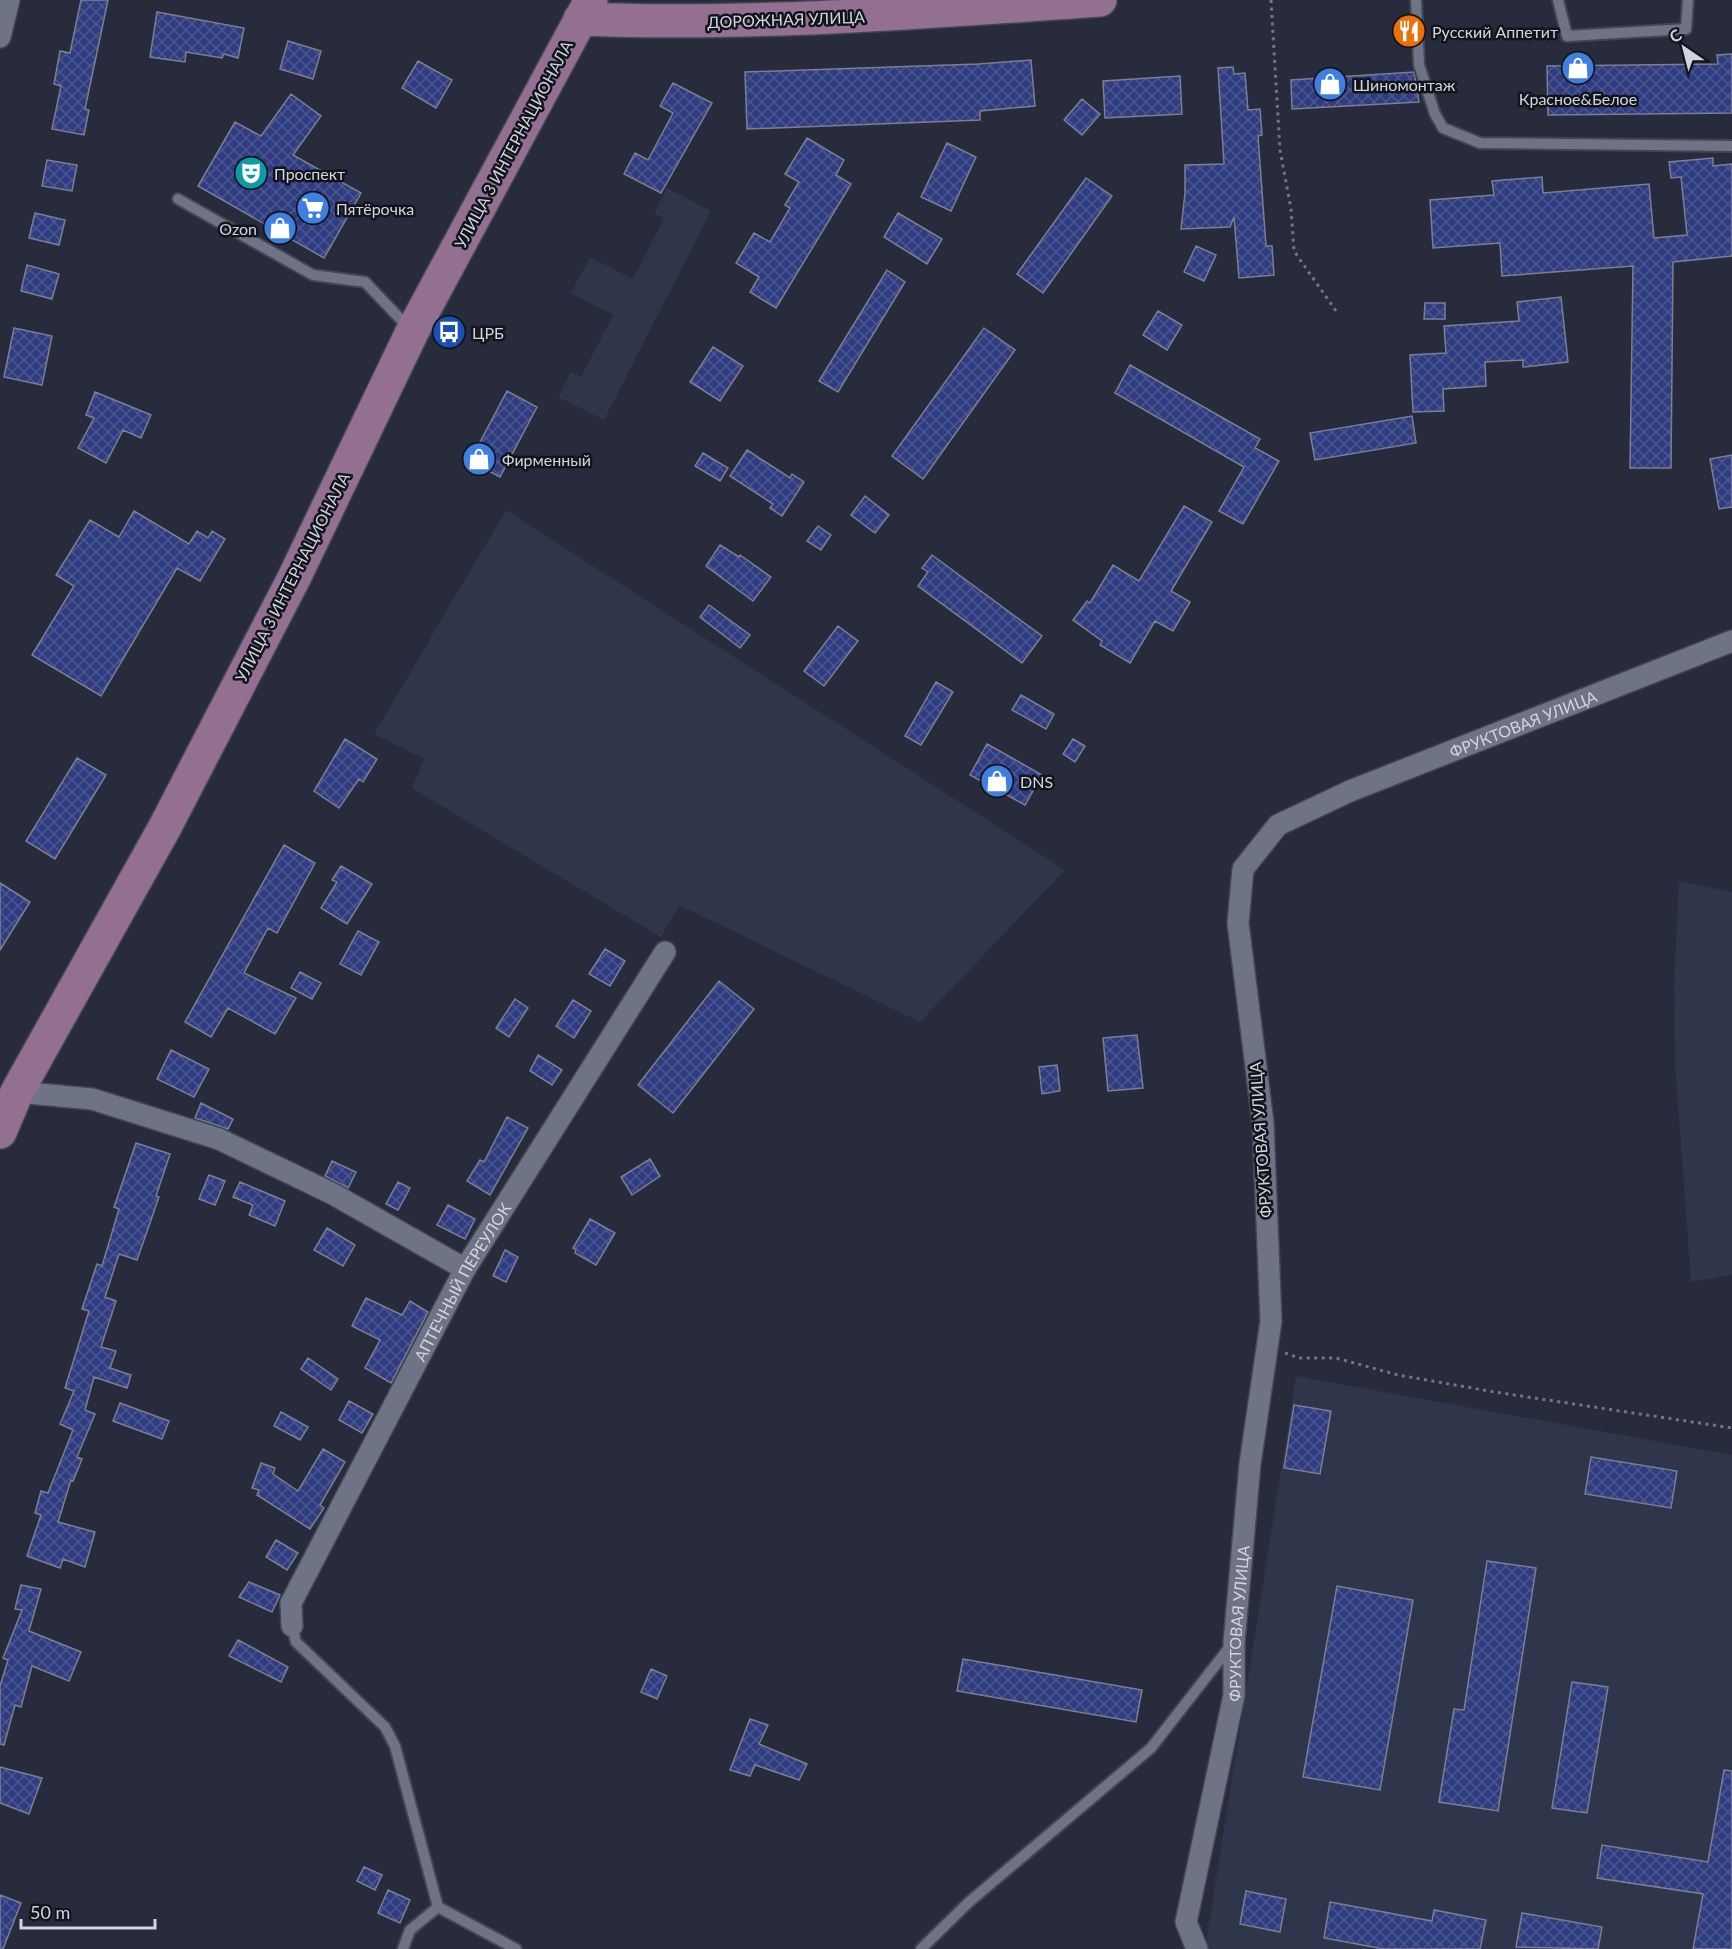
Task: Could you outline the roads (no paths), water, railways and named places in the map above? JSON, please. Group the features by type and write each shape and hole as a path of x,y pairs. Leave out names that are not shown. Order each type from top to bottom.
{"main road":[{"name":"ДОРОЖНАЯ УЛИЦА","path":"585,9 671,23 821,18 1100,0"},
{"name":"УЛИЦА 3 ИНТЕРНАЦИОНАЛА","path":"0,1132 17,1092 186,785 294,578 412,332 585,9"}],"street":[{"path":"0,37 9,0"},
{"name":"ФРУКТОВАЯ УЛИЦА","path":"1197,1949 1186,1922 1234,1695 1234,1642 1250,1464 1271,1322 1263,1124 1238,923 1244,869 1278,825 1350,791 1732,641"},
{"name":"АПТЕЧНЫЙ ПЕРЕУЛОК","path":"292,1626 291,1603 465,1269 665,952"},
{"path":"17,1092 92,1099 219,1139 333,1194 465,1269"}],"lane":[{"path":"1416,0 1419,65 1435,114 1443,128 1480,143 1732,146"},
{"path":"1558,0 1567,36 1686,29 1688,0"},
{"path":"178,199 313,275 365,282 412,332"},
{"path":"292,1626 296,1642 385,1727 395,1746 438,1907 516,1949"},
{"path":"921,1949 969,1902 1151,1748 1234,1642"},
{"path":"403,1949 410,1930 438,1907"}],"place":[{"name":"Русский Аппетит","path":"1409,31"},
{"name":"Красное&Белое","path":"1578,68"},
{"name":"Шиномонтаж","path":"1330,84"},
{"name":"Проспект","path":"251,173"},
{"name":"Пятёрочка","path":"313,208"},
{"name":"Ozon","path":"280,228"},
{"name":"ЦРБ","path":"449,332"},
{"name":"Фирменный","path":"479,459"},
{"name":"DNS","path":"997,781"}]}
